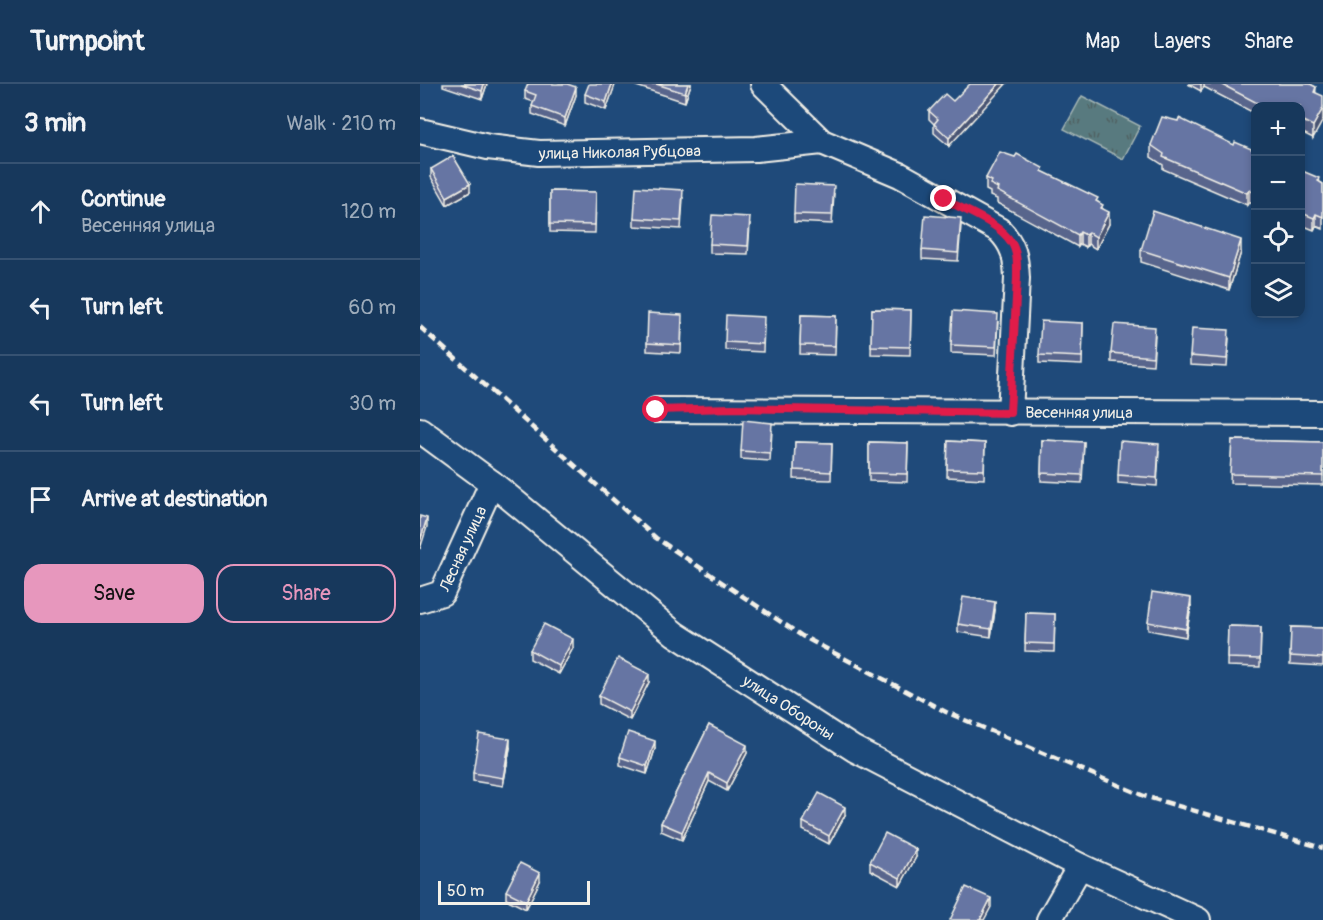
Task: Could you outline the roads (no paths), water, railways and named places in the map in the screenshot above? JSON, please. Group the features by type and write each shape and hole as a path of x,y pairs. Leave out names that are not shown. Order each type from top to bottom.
{"street":[{"path":"763,84 822,142 900,175 999,230 1012,242 1017,258 1017,278 1010,413"},
{"name":"улица Николая Рубцова","path":"420,131 488,147 538,153 756,149 822,142"},
{"name":"Весенняя улица","path":"656,410 733,408 1010,413 1323,413"},
{"name":"улица Обороны","path":"420,430 492,483 675,634 854,749 1080,866 1198,920"},
{"name":"Лесная улица","path":"420,600 442,593 492,483"},
{"path":"1049,920 1080,866"}],"railway":[{"path":"420,327 656,538 802,636 946,712 1144,796 1323,848"}]}
